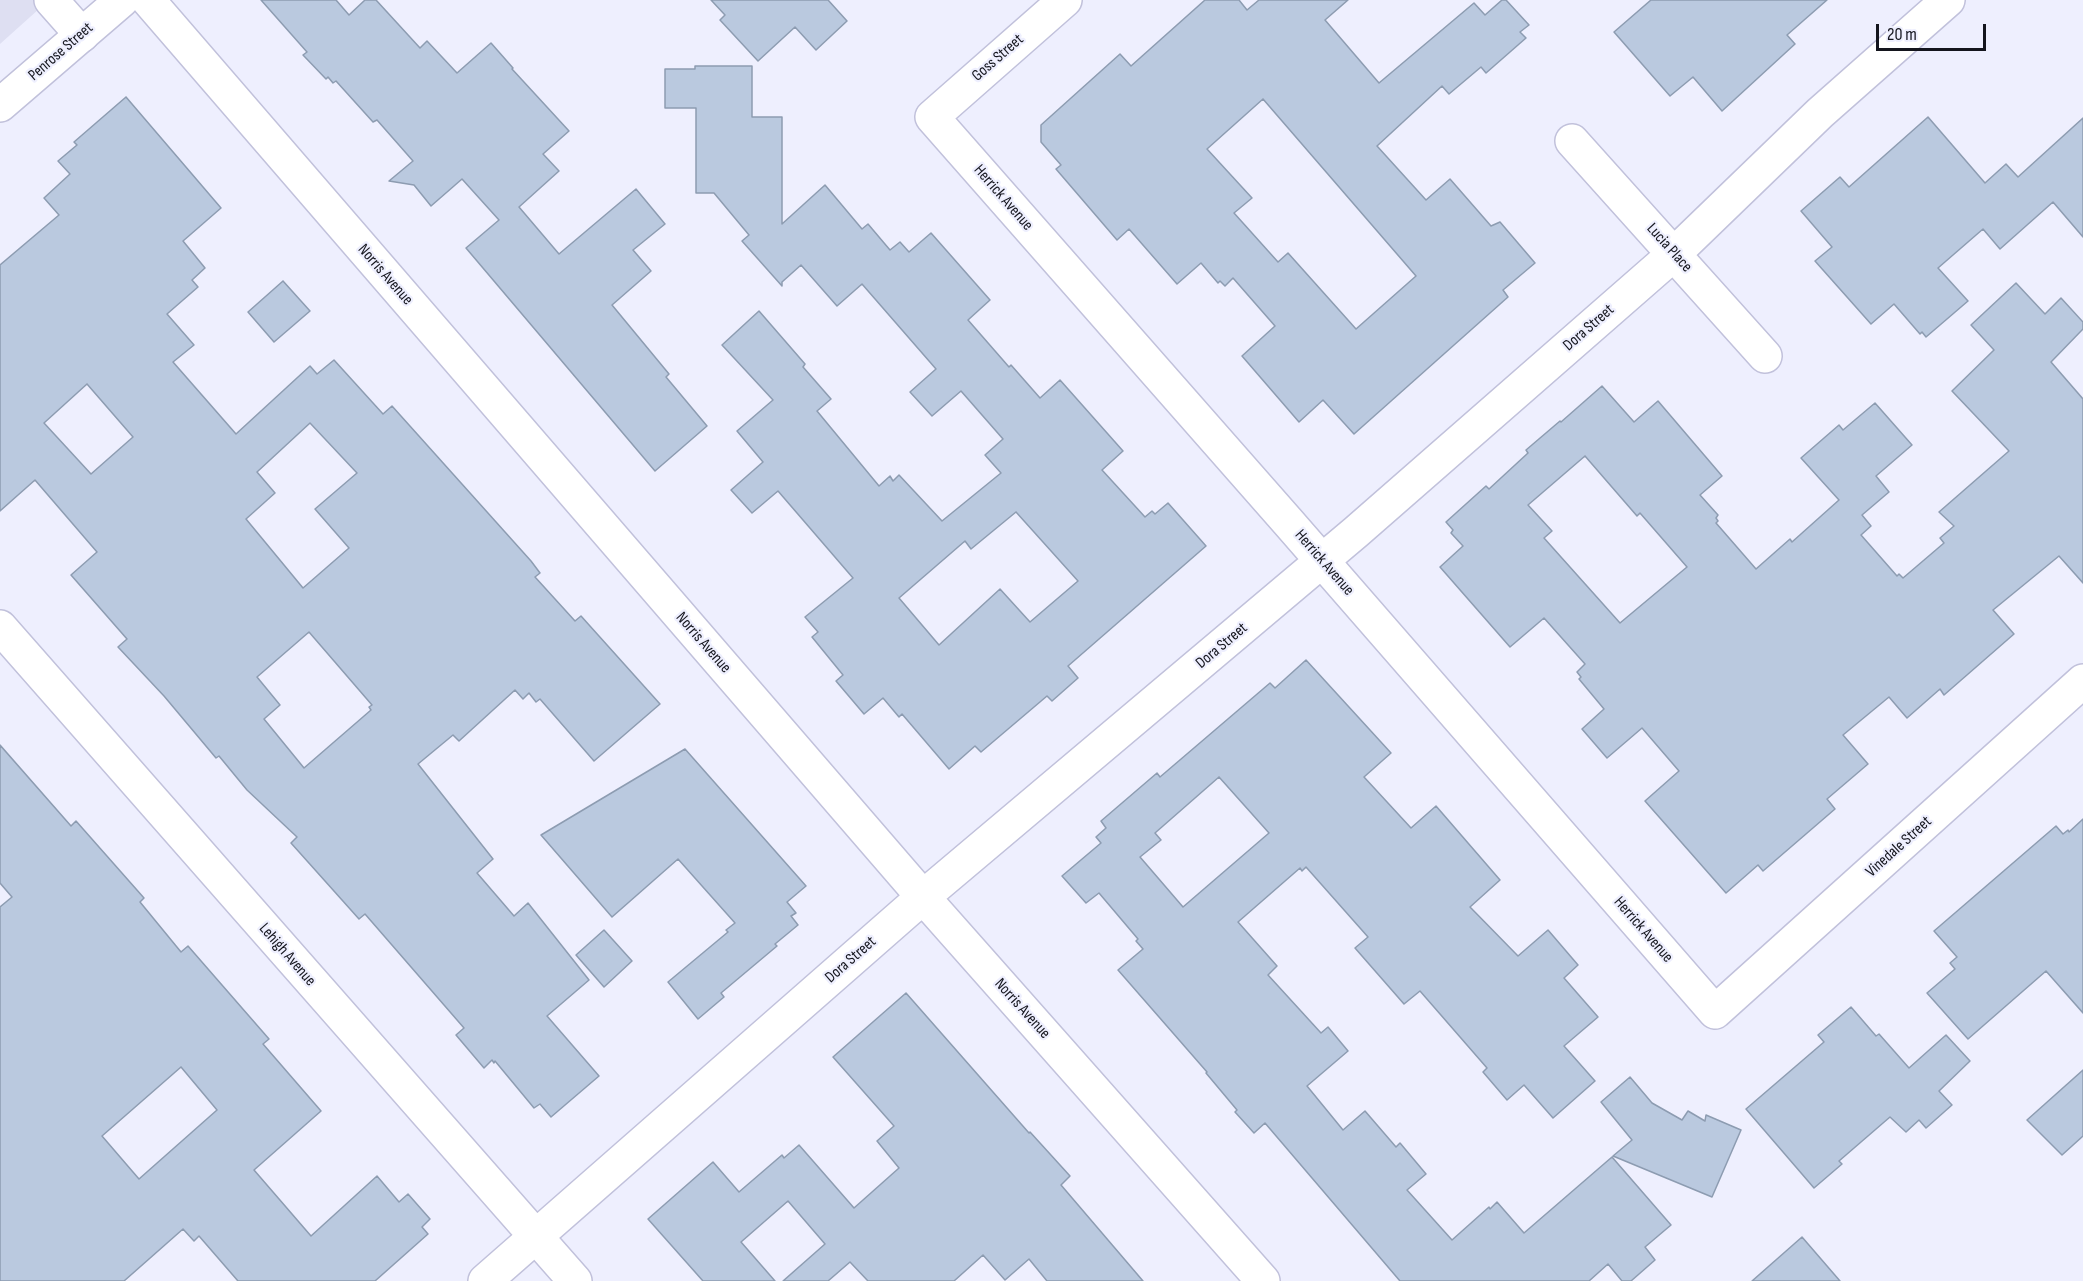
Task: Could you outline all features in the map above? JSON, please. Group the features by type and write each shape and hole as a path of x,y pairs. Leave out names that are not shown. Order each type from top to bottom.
{"street":[{"path":"51,0 82,35"},
{"name":"Penrose Street","path":"0,105 122,0"},
{"name":"Norris Avenue","path":"148,0 923,897 1263,1281"},
{"name":"Goss Street","path":"932,117 1065,0"},
{"name":"Dora Street","path":"485,1281 923,897 1322,561 1674,254 1820,113 1948,0"},
{"name":"Herrick Avenue","path":"932,117 1715,1012"},
{"name":"Lucia Place","path":"1572,141 1765,356"},
{"name":"Lehigh Avenue","path":"0,627 575,1281"},
{"name":"Vinedale Street","path":"1715,1012 2083,681"}],"shaded area":[{"path":"0,0 49,0 0,44"}],"building":[{"path":"261,0 336,0 349,15 365,0 376,0 420,48 427,41 457,73 491,43 569,131 543,154 559,171 519,207 559,254 636,189 665,224 633,250 651,271 612,305 669,374 666,377 707,426 655,471 466,248 499,220 462,179 431,206 414,185 389,181 413,161 377,120 373,122 336,81 333,83 328,77 326,79 303,55 307,52"},
{"path":"711,0 828,0 847,21 816,50 795,27 758,61 720,20 725,15"},
{"path":"1205,0 1239,0 1247,10 1259,0 1348,0 1325,20 1379,83 1474,3 1485,15 1502,0 1506,0 1529,25 1520,32 1526,38 1486,73 1481,67 1449,94 1442,86 1377,146 1426,200 1450,179 1491,226 1500,222 1535,263 1503,290 1508,297 1354,434 1323,400 1299,422 1242,356 1275,326 1233,278 1225,286 1220,281 1218,283 1201,263 1177,284 1129,229 1117,240 1056,169 1061,165 1041,142 1041,125 1120,54 1131,66","holes":["1263,99 1416,276 1356,329 1288,253 1278,262 1234,213 1252,198 1207,149"]},
{"path":"1651,0 1827,0 1787,35 1795,44 1722,111 1693,77 1670,96 1614,32"},
{"path":"695,66 752,66 752,117 782,117 782,224 825,185 862,229 868,224 890,250 900,242 909,252 931,233 990,300 968,320 1009,367 1011,365 1040,398 1060,380 1123,451 1102,470 1145,517 1152,511 1155,514 1168,503 1206,546 1068,666 1078,678 1052,701 1047,696 981,752 975,746 949,769 902,714 899,717 883,698 864,714 836,681 843,675 812,637 818,632 805,617 853,578 778,491 752,513 731,490 763,462 737,431 773,400 722,345 759,311 805,364 803,367 831,399 817,411 879,486 890,476 893,481 899,475 942,521 1001,473 985,455 1003,439 961,391 932,416 910,392 936,369 862,284 837,306 801,265 782,282 782,286 742,241 749,235 714,193 696,193 696,108 665,108 665,69 695,69","holes":["1016,512 1078,581 1030,622 1000,589 939,645 899,598 965,541 971,549"]},
{"path":"126,97 221,208 183,241 205,268 192,280 198,287 167,314 194,345 173,362 236,434 310,366 317,374 334,360 383,414 392,406 531,561 540,573 535,577 575,621 581,616 660,704 594,761 540,699 536,702 529,693 523,699 515,690 459,741 453,735 418,764 493,859 477,873 514,916 528,903 589,980 547,1016 599,1076 551,1117 540,1104 534,1108 495,1061 494,1063 492,1060 484,1068 456,1035 464,1028 365,914 359,919 291,843 297,837 247,790 219,756 216,758 164,696 118,647 127,639 71,575 97,552 35,480 0,511 0,265 59,215 44,198 70,174 58,161 77,145 74,142","holes":["87,384 133,437 91,474 44,423","310,423 357,473 315,509 349,548 303,588 246,519 275,493 257,472","309,632 372,705 369,707 371,710 304,768 264,719 280,705 257,677"]},
{"path":"1928,117 1985,183 2006,164 2018,177 2083,118 2083,237 2053,202 2000,249 1983,229 1938,268 1968,301 1926,337 1922,332 1920,334 1894,304 1871,324 1815,261 1832,247 1801,211 1840,177 1849,187"},
{"path":"283,281 310,311 274,342 248,312"},
{"path":"2016,283 2045,314 2061,298 2083,322 2083,329 2051,362 2083,399 2083,583 2059,556 1993,610 2014,634 1944,695 1940,689 1907,718 1889,697 1843,735 1868,764 1827,799 1835,809 1763,871 1758,865 1726,893 1645,801 1679,771 1642,728 1607,758 1582,729 1604,709 1579,679 1581,677 1577,672 1585,664 1544,618 1510,647 1440,567 1463,546 1451,533 1453,530 1446,522 1486,486 1489,489 1528,453 1526,450 1602,386 1634,422 1658,401 1722,476 1700,495 1718,515 1716,523 1756,569 1790,539 1792,542 1839,500 1801,458 1839,425 1843,430 1875,403 1912,445 1876,476 1889,492 1862,515 1871,526 1861,535 1897,576 1899,574 1903,578 1944,543 1940,538 1954,526 1939,512 2009,451 1952,391 1994,350 1971,325","holes":["1585,456 1637,516 1640,513 1687,567 1620,623 1544,538 1552,531 1528,505"]},
{"path":"1306,660 1391,753 1364,777 1411,828 1436,806 1500,880 1470,907 1518,956 1548,930 1578,965 1564,978 1598,1017 1564,1046 1595,1081 1553,1118 1524,1085 1507,1100 1483,1072 1487,1068 1420,991 1404,1004 1355,948 1368,937 1306,867 1302,871 1300,868 1238,922 1277,966 1268,975 1321,1033 1328,1027 1348,1051 1307,1086 1343,1130 1365,1111 1396,1147 1400,1143 1426,1174 1407,1190 1452,1240 1497,1202 1524,1233 1612,1157 1671,1225 1645,1247 1655,1260 1631,1281 1622,1281 1608,1264 1589,1281 1400,1281 1265,1123 1254,1133 1235,1112 1237,1110 1207,1072 1118,970 1143,949 1136,941 1138,939 1099,893 1086,903 1062,876 1101,843 1096,837 1106,828 1101,821 1157,773 1160,777 1270,683 1275,688","holes":["1219,777 1269,833 1183,907 1140,857 1161,840 1155,833"]},
{"path":"0,745 71,826 76,821 144,898 140,902 181,952 188,946 269,1039 263,1044 321,1111 254,1170 311,1236 377,1176 399,1202 408,1194 430,1219 422,1227 428,1234 375,1281 238,1281 199,1236 194,1241 183,1229 124,1281 0,1281 0,907 12,897 0,883","holes":["181,1067 217,1110 139,1179 102,1136"]},
{"path":"685,749 806,886 787,902 796,913 791,916 798,925 775,944 777,946 721,993 724,997 698,1019 668,982 728,932 726,930 735,923 678,859 612,917 541,835"},
{"path":"2083,819 2083,1013 2046,971 1968,1039 1927,993 1955,969 1950,963 1957,957 1934,931 2056,826 2063,834 2068,830 2069,832"},
{"path":"604,930 632,961 604,987 576,955"},
{"path":"906,993 1029,1133 1070,1176 1061,1185 1143,1281 1047,1281 1029,1259 1005,1280 983,1255 954,1281 868,1281 850,1262 828,1281 783,1281 825,1244 788,1201 741,1242 775,1281 703,1281 648,1219 713,1162 739,1192 782,1155 784,1158 799,1145 854,1208 899,1168 877,1141 894,1126 833,1057"},
{"path":"1851,1007 1876,1036 1879,1034 1909,1068 1946,1035 1970,1061 1939,1091 1952,1105 1926,1128 1919,1120 1906,1132 1890,1117 1839,1161 1842,1164 1814,1188 1746,1109 1824,1042 1818,1035"},
{"path":"2083,1070 2083,1136 2062,1155 2027,1120"},
{"path":"1630,1077 1652,1103 1682,1120 1688,1111 1705,1121 1706,1115 1741,1130 1712,1197 1613,1156 1632,1140 1601,1102"},
{"path":"1802,1237 1840,1281 1752,1281"}]}
